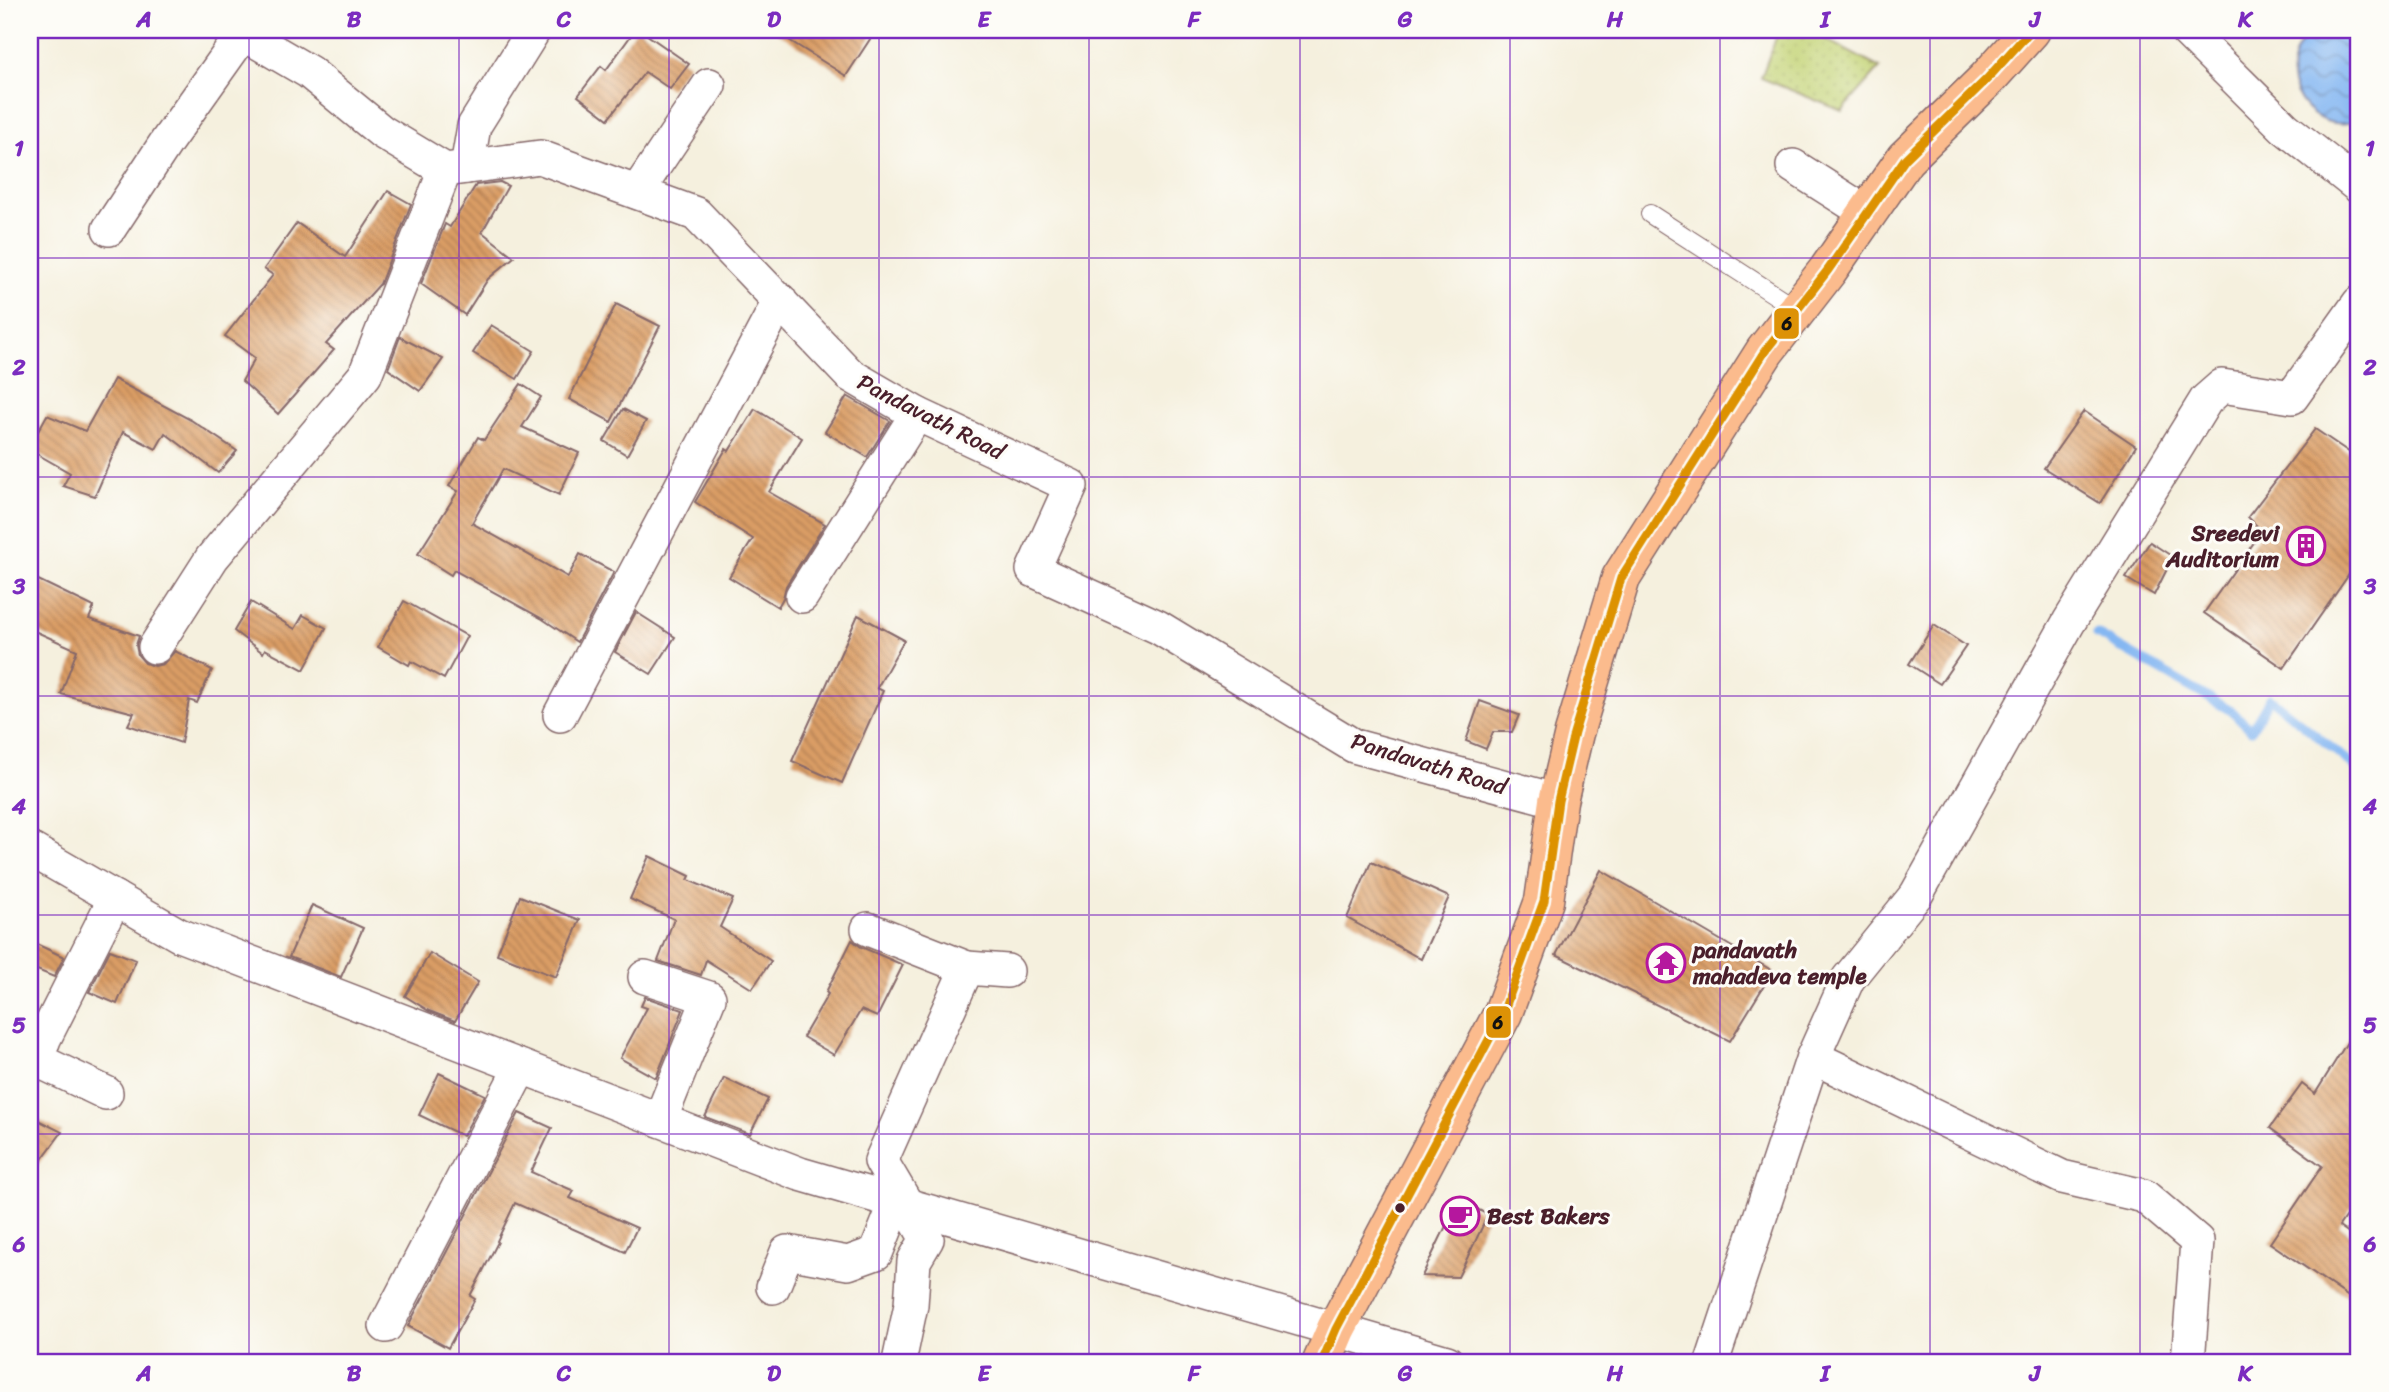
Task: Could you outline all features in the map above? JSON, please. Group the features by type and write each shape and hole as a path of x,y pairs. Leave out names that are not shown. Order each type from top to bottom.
{"highway":[{"path":"1329,1345 1503,1013 1544,901 1558,802 1574,733 1620,578 1765,351 1905,159 1987,79 2031,30"}],"street":[{"path":"155,646 212,558 365,374 474,126 534,30"},
{"path":"2186,30 2285,128 2359,187"},
{"path":"109,229 240,32 309,72 382,132 456,168"},
{"path":"637,192 709,85"},
{"name":"Pandavath Road","path":"456,168 540,157 696,214 850,375 917,414 1071,486 1033,570 1158,627 1354,746 1558,802"},
{"path":"1793,166 1867,213"},
{"path":"560,715 780,300"},
{"path":"1712,1362 1813,1057 1848,979 1916,895 2069,622 2206,400 2222,386 2292,397 2359,303"},
{"path":"802,596 917,414"},
{"path":"30,849 179,935 800,1174 1329,1345 1447,1362"},
{"path":"106,1093 37,1060 44,1039 114,898"},
{"path":"868,929 967,968 1007,971"},
{"path":"900,1362 911,1305 915,1261 927,1239 902,1205 881,1161 967,968"},
{"path":"645,977 709,998 660,1121"},
{"path":"1813,1057 2062,1177 2144,1196 2197,1241 2188,1362"},
{"path":"386,1326 521,1067"},
{"path":"773,1287 787,1252 848,1263 876,1253 902,1205"}],"lane":[{"path":"1650,214 1797,309"}],"green space":[{"path":"1779,30 1808,30 1880,68 1842,111 1761,78"}],"water":[{"path":"2317,30 2359,30 2359,120 2338,123 2321,119 2306,108 2296,93 2292,76 2293,58 2301,42"}],"building":[{"path":"635,30 640,30 689,64 670,89 645,72 608,119 578,96 601,66 606,70"},
{"path":"773,30 876,30 846,76"},
{"path":"500,182 508,186 482,232 514,257 488,279 465,315 421,284 445,224 450,227 476,185"},
{"path":"388,191 411,204 380,284 326,344 334,350 278,414 242,381 255,358 225,336 273,275 264,269 297,223 345,257"},
{"path":"616,304 660,326 611,422 569,399"},
{"path":"491,325 534,351 517,379 473,353"},
{"path":"400,337 443,359 420,391 388,369"},
{"path":"114,379 191,420 237,451 218,473 165,433 156,449 123,432 95,496 63,486 70,473 30,450 30,446 47,415 85,431"},
{"path":"521,384 541,397 522,427 579,453 559,495 503,469 472,523 568,577 580,554 614,572 577,642 541,618 454,570 451,575 418,554 458,491 449,486 478,437 484,440"},
{"path":"847,396 890,421 867,457 825,432"},
{"path":"623,409 646,421 627,455 604,441"},
{"path":"755,409 802,438 769,492 825,524 786,586 778,607 729,577 753,539 695,502 726,449 729,451"},
{"path":"2084,411 2136,446 2100,503 2044,468"},
{"name":"Sreedevi Auditorium","path":"2315,429 2359,459 2359,560 2284,668 2204,613 2262,531 2248,517"},
{"path":"2150,542 2173,557 2154,595 2126,578"},
{"path":"30,576 94,607 89,619 139,636 136,645 138,655 145,663 155,666 163,664 175,651 212,670 197,703 189,700 181,743 128,725 134,713 61,694 77,650 30,629"},
{"path":"404,601 467,636 444,679 411,661 409,665 378,647"},
{"path":"251,602 295,629 303,615 326,628 304,670 265,649 263,653 234,631"},
{"path":"636,612 675,637 651,674 615,652"},
{"path":"858,615 904,640 877,688 883,691 842,783 792,761"},
{"path":"1934,625 1966,646 1940,684 1909,664"},
{"path":"1480,701 1519,715 1512,732 1493,732 1486,749 1466,741"},
{"path":"649,856 690,876 688,880 733,899 720,927 771,961 752,989 706,960 701,975 658,961 674,919 630,899"},
{"path":"1371,862 1449,897 1421,959 1347,918"},
{"name":"pandavath mahadeva temple","path":"1601,870 1773,971 1730,1041 1556,955"},
{"path":"520,896 580,920 556,977 497,954"},
{"path":"312,905 363,928 341,977 289,957"},
{"path":"852,940 861,947 903,965 877,1017 861,1010 834,1055 803,1037 828,994 826,992"},
{"path":"30,941 64,957 54,977 30,967"},
{"path":"110,950 136,960 117,1004 89,992"},
{"path":"430,953 478,982 455,1021 429,1011 405,996"},
{"path":"645,997 683,1010 656,1078 620,1058 647,1008 641,1006"},
{"path":"2359,1023 2359,1197 2339,1226 2359,1240 2359,1304 2270,1243 2322,1166 2270,1128 2302,1084 2315,1094"},
{"path":"439,1073 485,1095 463,1136 419,1115"},
{"path":"724,1078 768,1099 750,1134 705,1117"},
{"path":"519,1113 552,1128 531,1172 574,1191 570,1198 637,1228 625,1252 515,1203 470,1296 475,1299 448,1348 408,1326"},
{"path":"30,1116 62,1132 30,1175"},
{"path":"1459,1199 1488,1215 1458,1277 1422,1276"}],"waterway":[{"path":"2097,634 2233,712 2251,730 2270,698 2359,770"}],"transit line":[{"name":"6","path":"1322,1362 1336,1329 1503,1013 1544,901 1558,801 1574,733 1621,578 1765,351 1828,270 1905,159 1987,79 2031,30"}],"place":[{"name":"Sreedevi Auditorium","path":"2306,546"},
{"name":"pandavath mahadeva temple","path":"1666,963"},
{"name":"Best Bakers","path":"1460,1216"}]}
